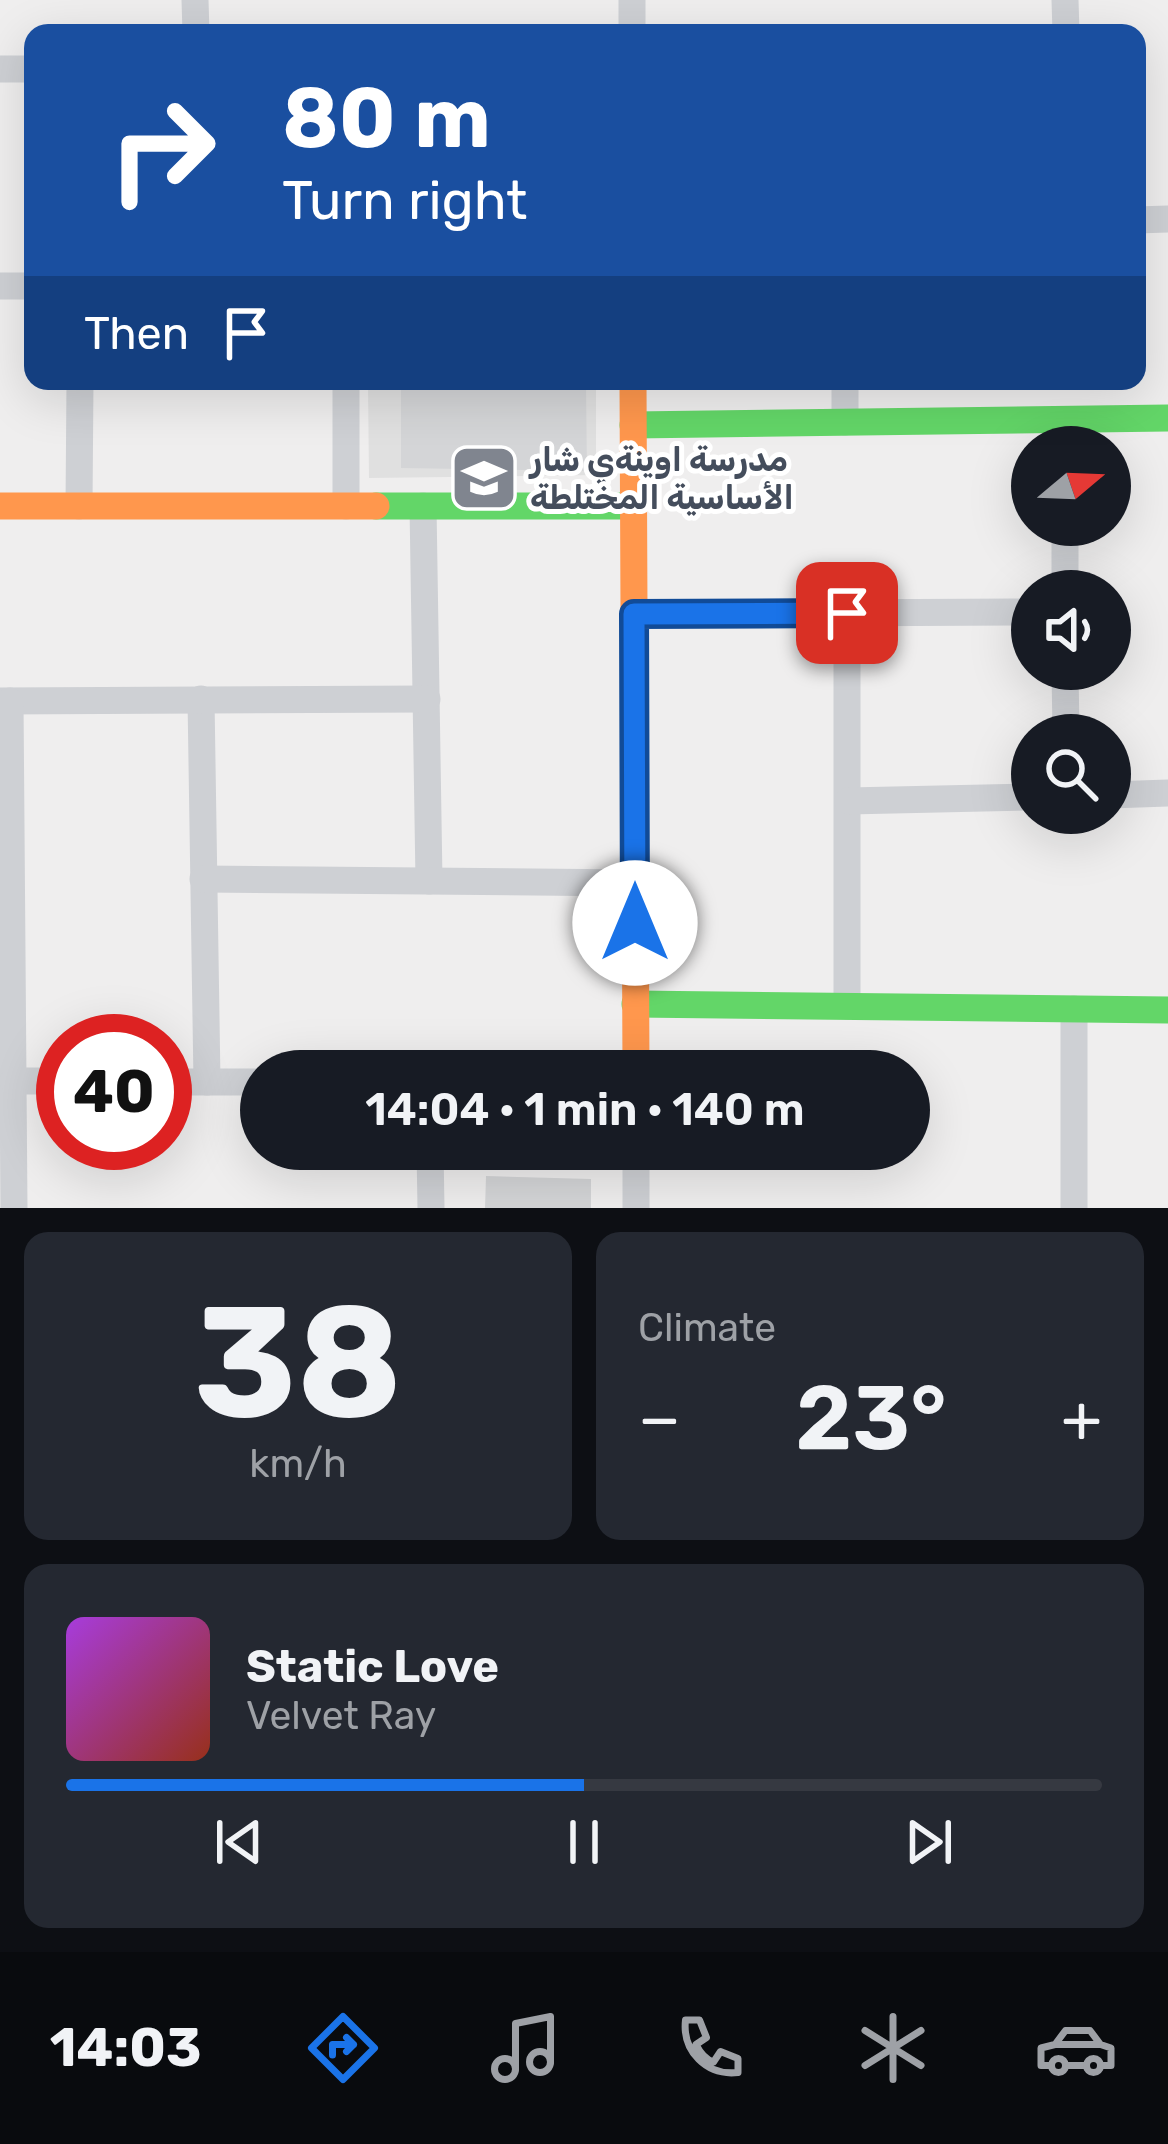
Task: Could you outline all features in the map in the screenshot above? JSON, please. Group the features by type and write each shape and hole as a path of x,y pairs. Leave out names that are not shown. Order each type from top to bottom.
{"street":[{"path":"80,390 80,506"},
{"path":"346,390 346,506"},
{"path":"633,390 635,1050"},
{"path":"845,390 845,422"},
{"path":"1113,426 1168,418"},
{"path":"633,425 845,422 1011,430"},
{"path":"0,506 633,506"},
{"path":"423,506 429,881"},
{"path":"634,614 1011,612"},
{"path":"847,613 847,1006"},
{"path":"201,699 207,1082"},
{"path":"14,1208 7,1176 13,1081 5,700 427,699"},
{"path":"1131,794 1168,793"},
{"path":"848,801 1011,797"},
{"path":"203,879 635,883"},
{"path":"635,1004 1168,1010"},
{"path":"1074,1009 1074,1208"},
{"path":"13,1081 36,1081"},
{"path":"192,1082 240,1082"},
{"path":"430,1170 431,1208"},
{"path":"636,1170 636,1208"}],"shaded area":[{"path":"368,390 596,390 596,475 369,478"}],"building":[{"path":"401,390 586,390 587,471 401,468"},
{"path":"486,1176 591,1179 591,1208 485,1208"}],"traffic: fast":[{"path":"633,425 1168,418"},
{"path":"376,506 633,506"},
{"path":"635,1004 1168,1010"}],"traffic: slow":[{"path":"633,390 636,1050"},
{"path":"0,506 376,506"}],"place":[{"name":"مدرسة اوينةي شار الأساسية المختلطة","path":"484,478"}],"route":[{"path":"635,923 634,614 847,613"}]}
